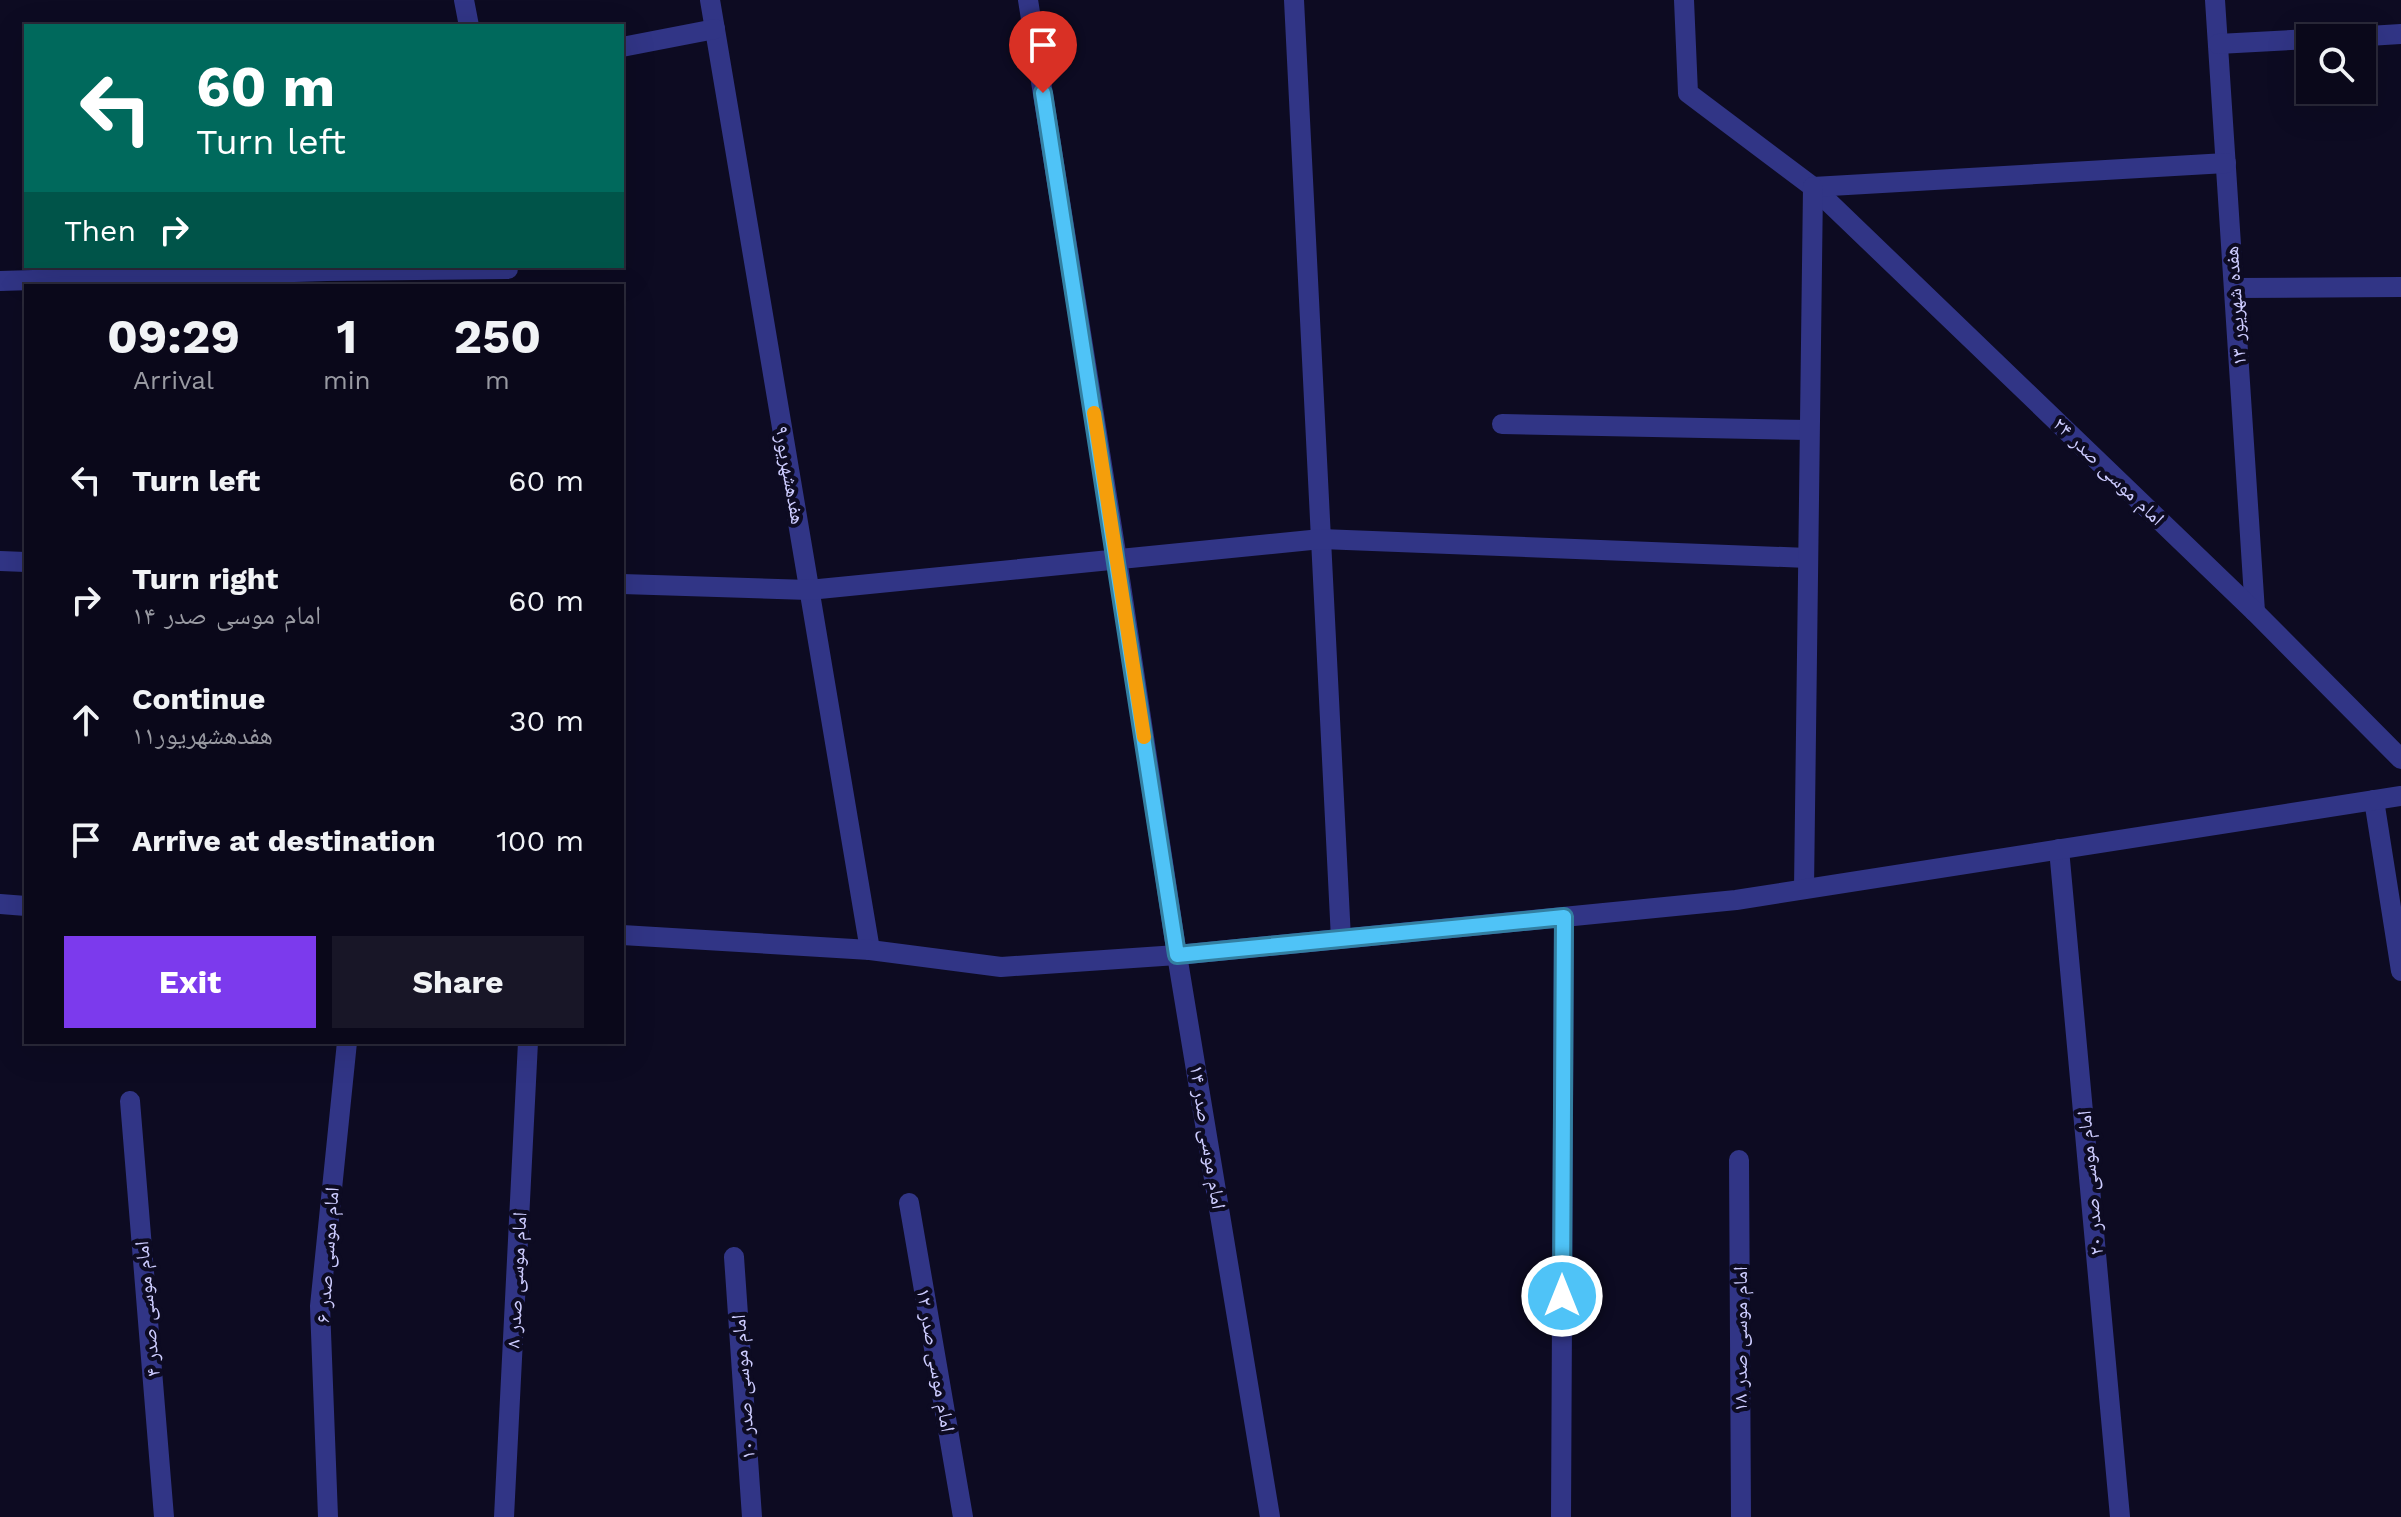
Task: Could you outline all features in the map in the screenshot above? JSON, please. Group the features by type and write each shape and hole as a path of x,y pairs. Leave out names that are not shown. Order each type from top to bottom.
{"street":[{"path":"464,0 469,24"},
{"name":"هفدهشهریور۹","path":"710,0 870,950"},
{"name":"امام موسی صدر ۱۴","path":"1028,0 1177,955 1270,1517"},
{"path":"1294,0 1341,939"},
{"name":"امام موسی صدر ۲۴","path":"1684,0 1688,93 1813,187 2255,612 2401,759"},
{"name":"هفده شهریور ۱۳","path":"2215,0 2255,612"},
{"path":"624,47 715,29"},
{"path":"2376,36 2401,34"},
{"path":"2218,44 2296,40"},
{"path":"1804,889 1813,187 2226,163"},
{"path":"0,281 170,271 327,278 508,268"},
{"path":"2234,288 2401,287"},
{"path":"1502,424 1809,430"},
{"path":"624,584 809,590 1321,539 1808,558"},
{"path":"0,561 24,562"},
{"path":"2379,737 2401,737"},
{"path":"624,935 870,950 1001,967 1177,955 1736,900 2401,796"},
{"path":"2374,800 2401,971"},
{"name":"امام موسی صدر ۲۰","path":"2059,849 2120,1517"},
{"path":"0,904 24,906"},
{"path":"1561,1517 1564,917"},
{"name":"امام موسی صدر ۶","path":"328,1517 320,1306 347,1044"},
{"name":"امام موسی صدر ۸","path":"504,1517 528,1044"},
{"name":"امام موسی صدر ۴","path":"130,1101 164,1517"},
{"name":"امام موسی صدر ۱۸","path":"1739,1160 1741,1517"},
{"name":"امام موسی صدر ۱۲","path":"909,1203 963,1517"},
{"name":"امام موسی صدر ۱۰","path":"734,1257 752,1517"}],"slow traffic":[{"path":"1094,413 1144,737"}],"route":[{"path":"1043,93 1177,955 1564,917 1562,1296"}]}
